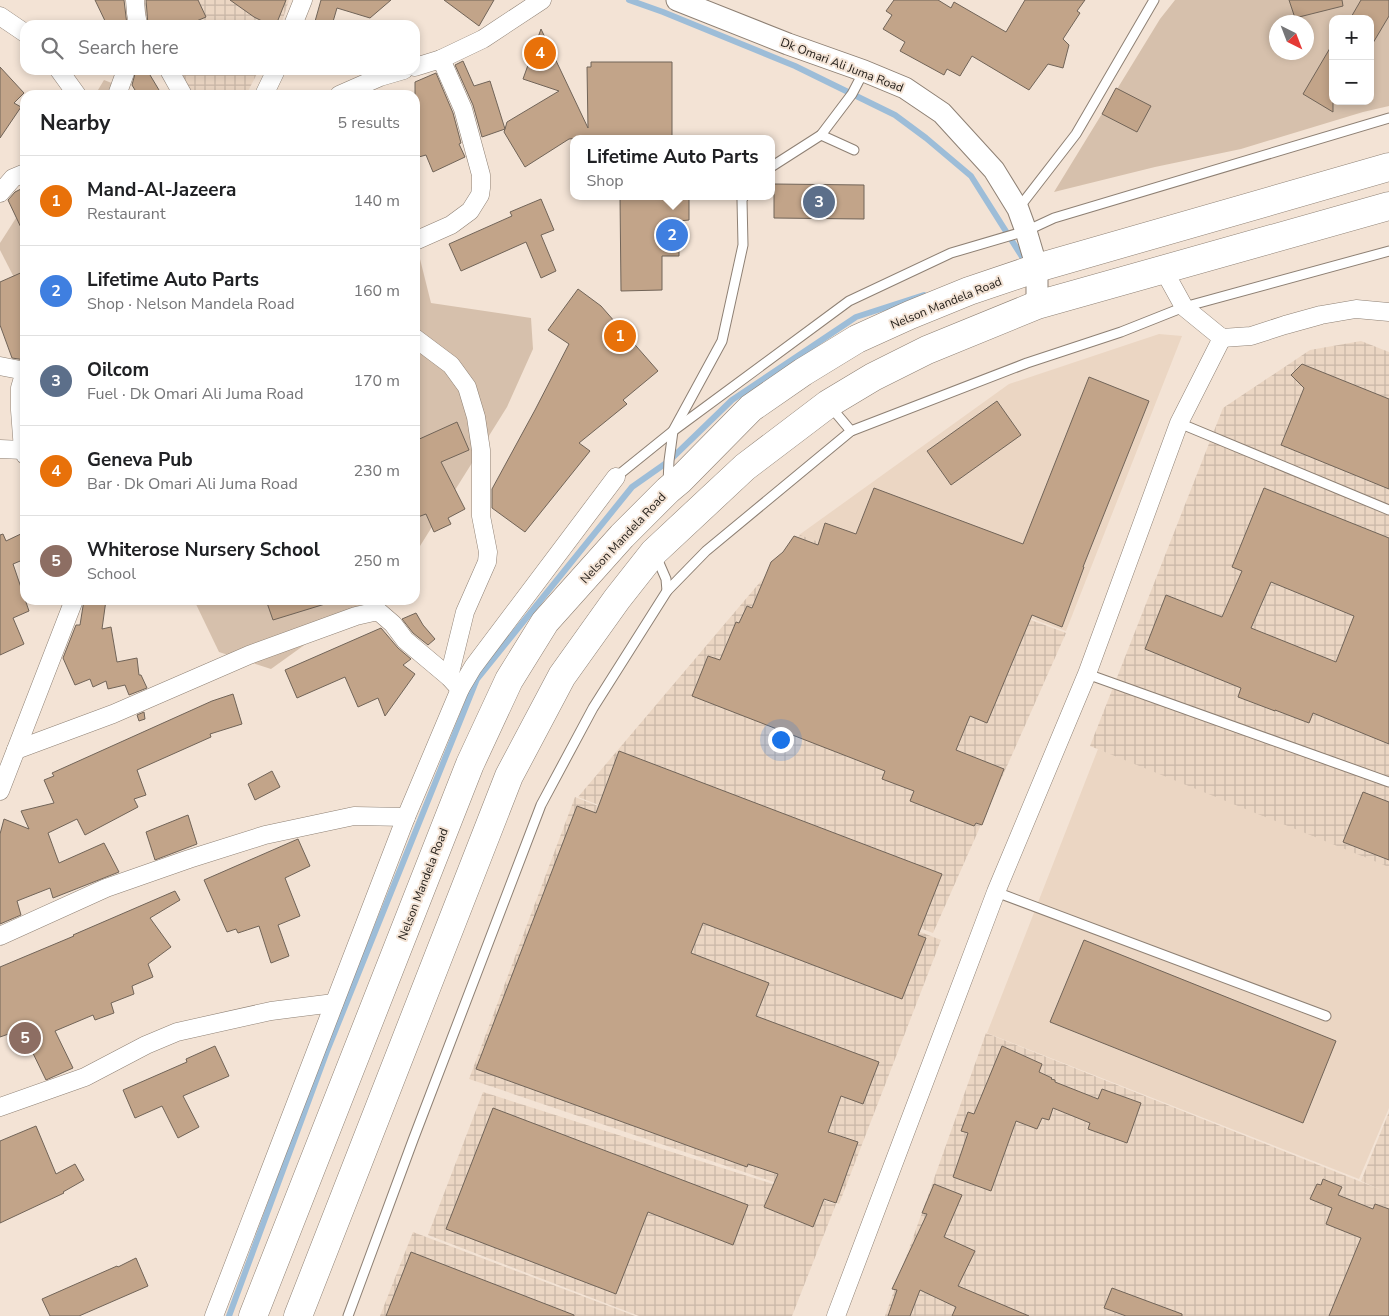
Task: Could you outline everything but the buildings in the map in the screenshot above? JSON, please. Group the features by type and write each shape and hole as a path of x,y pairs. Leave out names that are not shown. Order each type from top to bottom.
{"main road":[{"name":"Nelson Mandela Road","path":"253,1316 470,764 509,680 545,622 622,536 751,408 819,362 857,340 910,315 969,291 1037,268 1389,167"},
{"path":"298,1316 509,776 562,676 617,599 654,552 745,467 828,404 874,377 927,350 1037,305 1389,206"}],"street":[{"path":"136,0 138,20"},
{"path":"295,20 303,0"},
{"path":"420,66 441,60 483,39 542,0"},
{"name":"Dk Omari Ali Juma Road","path":"676,0 905,88 942,113 994,170 1018,209 1037,268 1037,305"},
{"path":"0,16 20,30"},
{"path":"420,239 451,225 470,211 480,195 481,188 481,175 463,109 441,60"},
{"path":"63,75 73,90"},
{"path":"119,90 124,75"},
{"path":"172,75 180,90"},
{"path":"266,90 274,75"},
{"path":"350,90 387,75"},
{"path":"0,193 13,178 20,175"},
{"path":"1163,269 1184,307 1222,338 1251,336 1321,315 1356,309 1389,312"},
{"path":"836,1316 996,892 1087,674 1179,423 1222,338"},
{"path":"214,1316 406,816 454,683 465,612 487,562 488,552 481,516 481,450 476,417 466,387 451,365 420,342"},
{"path":"0,366 20,370"},
{"path":"20,388 20,410"},
{"path":"0,449 20,452"},
{"path":"454,683 473,668 616,477"},
{"path":"0,790 72,605"},
{"path":"16,750 113,714 248,655 356,616 378,611 393,624 405,640 454,683"},
{"path":"0,936 106,888 189,858 265,835 354,816 406,816"},
{"path":"0,1107 85,1077 146,1045 177,1032 271,1011 334,1003"}],"lane":[{"path":"1018,209 1076,134 1154,0"},
{"path":"775,164 821,135 852,94 864,71"},
{"path":"616,477 673,431 849,301 951,253 1026,231 1054,218 1389,118"},
{"path":"821,135 854,150"},
{"path":"668,490 673,431 722,341 743,245 742,200"},
{"path":"348,1316 541,805 593,708 667,592 706,551 851,431 1027,363 1121,332 1184,307 1389,251"},
{"path":"828,404 851,431"},
{"path":"1179,423 1389,510"},
{"path":"654,552 666,579 667,592"},
{"path":"1087,674 1389,782"},
{"path":"996,892 1326,1016"}],"shaded area":[{"path":"152,0 289,0 283,20 144,20 139,5"},
{"path":"1175,0 1389,0 1389,106 1241,149 1155,167 1054,192 1160,19"},
{"path":"173,75 256,75 249,90 184,90"},
{"path":"104,80 129,90 98,90"},
{"path":"20,212 20,289 0,250 0,243"},
{"path":"420,259 431,303 531,318 533,349 507,407 420,546"},
{"path":"1159,334 1182,336 1066,631 799,535 1009,384"},
{"path":"1361,341 1389,352 1389,867 1090,746 1223,408 1310,350"},
{"path":"800,535 1066,633 933,933 578,797"},
{"path":"196,605 360,605 271,669 219,652"},
{"path":"1098,749 1389,864 1389,1108 1359,1179 987,1033"},
{"path":"575,797 941,940 839,1204 469,1079"},
{"path":"986,1033 1379,1189 1361,1181 1389,1112 1389,1316 885,1316"},
{"path":"483,1092 836,1204 792,1316 639,1316 428,1235"},
{"path":"413,1232 635,1316 380,1316"}],"waterway":[{"path":"629,0 795,66 895,115 971,176 1026,263"},
{"path":"229,1316 327,1051 477,679 632,487 669,461 732,400 856,317 924,295"}],"place":[{"name":"Geneva Pub","path":"540,53"},
{"name":"Oilcom","path":"819,202"},
{"name":"Lifetime Auto Parts","path":"672,235"},
{"name":"Mand-Al-Jazeera","path":"620,336"},
{"name":"Whiterose Nursery School","path":"25,1038"}]}
